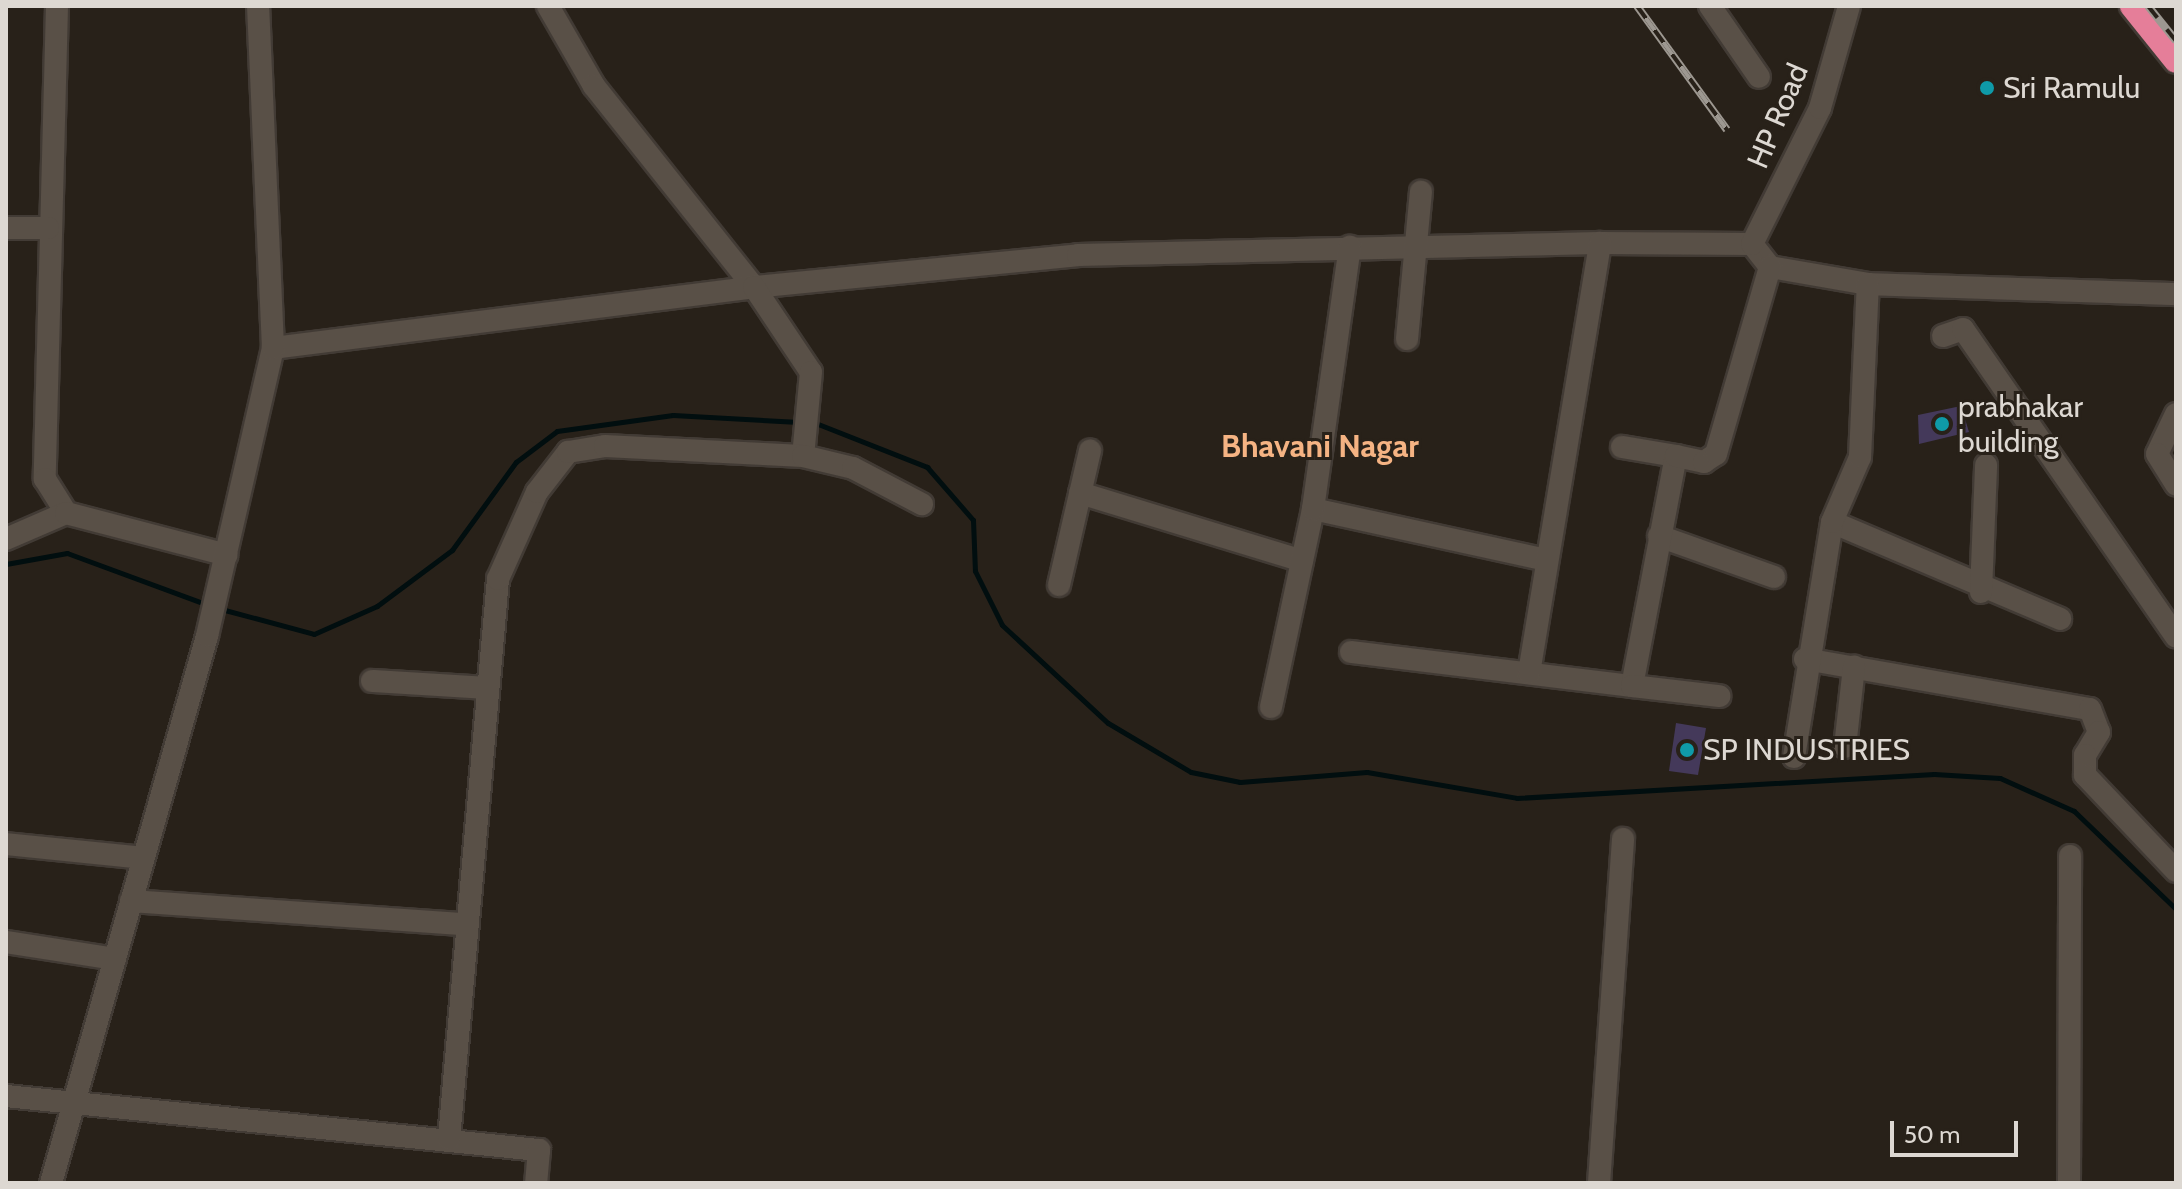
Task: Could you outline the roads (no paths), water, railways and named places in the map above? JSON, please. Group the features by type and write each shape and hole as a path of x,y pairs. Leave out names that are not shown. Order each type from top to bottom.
{"highway":[{"path":"2132,6 2176,61"}],"street":[{"path":"57,6 48,228 45,479 66,513"},
{"path":"51,1183 207,636 273,348 258,6"},
{"path":"548,6 594,86 802,349 814,398 803,456"},
{"path":"1710,6 1759,77"},
{"name":"HP Road","path":"1752,244 1820,108 1849,6"},
{"path":"1407,339 1421,192"},
{"path":"6,228 48,228"},
{"path":"1529,673 1600,243"},
{"path":"273,348 754,287 1078,255 1350,247 1752,244 1770,267 1868,284 2176,294"},
{"path":"1271,707 1313,509 1350,247"},
{"path":"1622,447 1704,462 1716,454 1770,267"},
{"path":"1794,757 1805,659 1832,522 1860,457 1868,284"},
{"path":"1943,336 1963,329 2176,637"},
{"path":"2176,414 2157,454 2176,484"},
{"path":"449,1139 464,924 498,579 537,492 568,452 605,446 803,456 853,468 922,504"},
{"path":"1059,585 1090,451"},
{"path":"1632,686 1676,456"},
{"path":"1981,592 1986,465"},
{"path":"1080,493 1302,561"},
{"path":"1313,509 1546,560"},
{"path":"6,539 66,513 227,555"},
{"path":"1832,522 1981,592 2060,619"},
{"path":"1659,536 1774,577"},
{"path":"1351,652 1719,696"},
{"path":"1805,659 2090,709 2099,732 2085,755 2085,775 2176,871"},
{"path":"1845,747 1854,667"},
{"path":"372,681 485,688"},
{"path":"1599,1183 1623,839"},
{"path":"6,844 143,858"},
{"path":"2069,1183 2070,856"},
{"path":"131,901 464,924"},
{"path":"6,942 115,959"},
{"path":"6,1096 71,1105 539,1150 536,1183"}],"waterway":[{"path":"221,609 314,634 377,606 452,550 516,462 557,431 673,415 799,422"},
{"path":"813,422 927,467 973,520 975,571 1002,625 1108,723 1191,772 1240,782 1367,772 1517,798 1934,774 2000,778 2074,811 2176,909"},
{"path":"6,564 67,553 208,605"}],"railway":[{"path":"1637,6 1727,130"},
{"path":"2148,6 2176,41"}],"place":[{"name":"Sri Ramulu","path":"1987,88"},
{"name":"prabhakar building","path":"1942,424"},
{"name":"SP INDUSTRIES","path":"1687,750"}],"district":[{"name":"Bhavani Nagar","path":"1320,446"}]}
